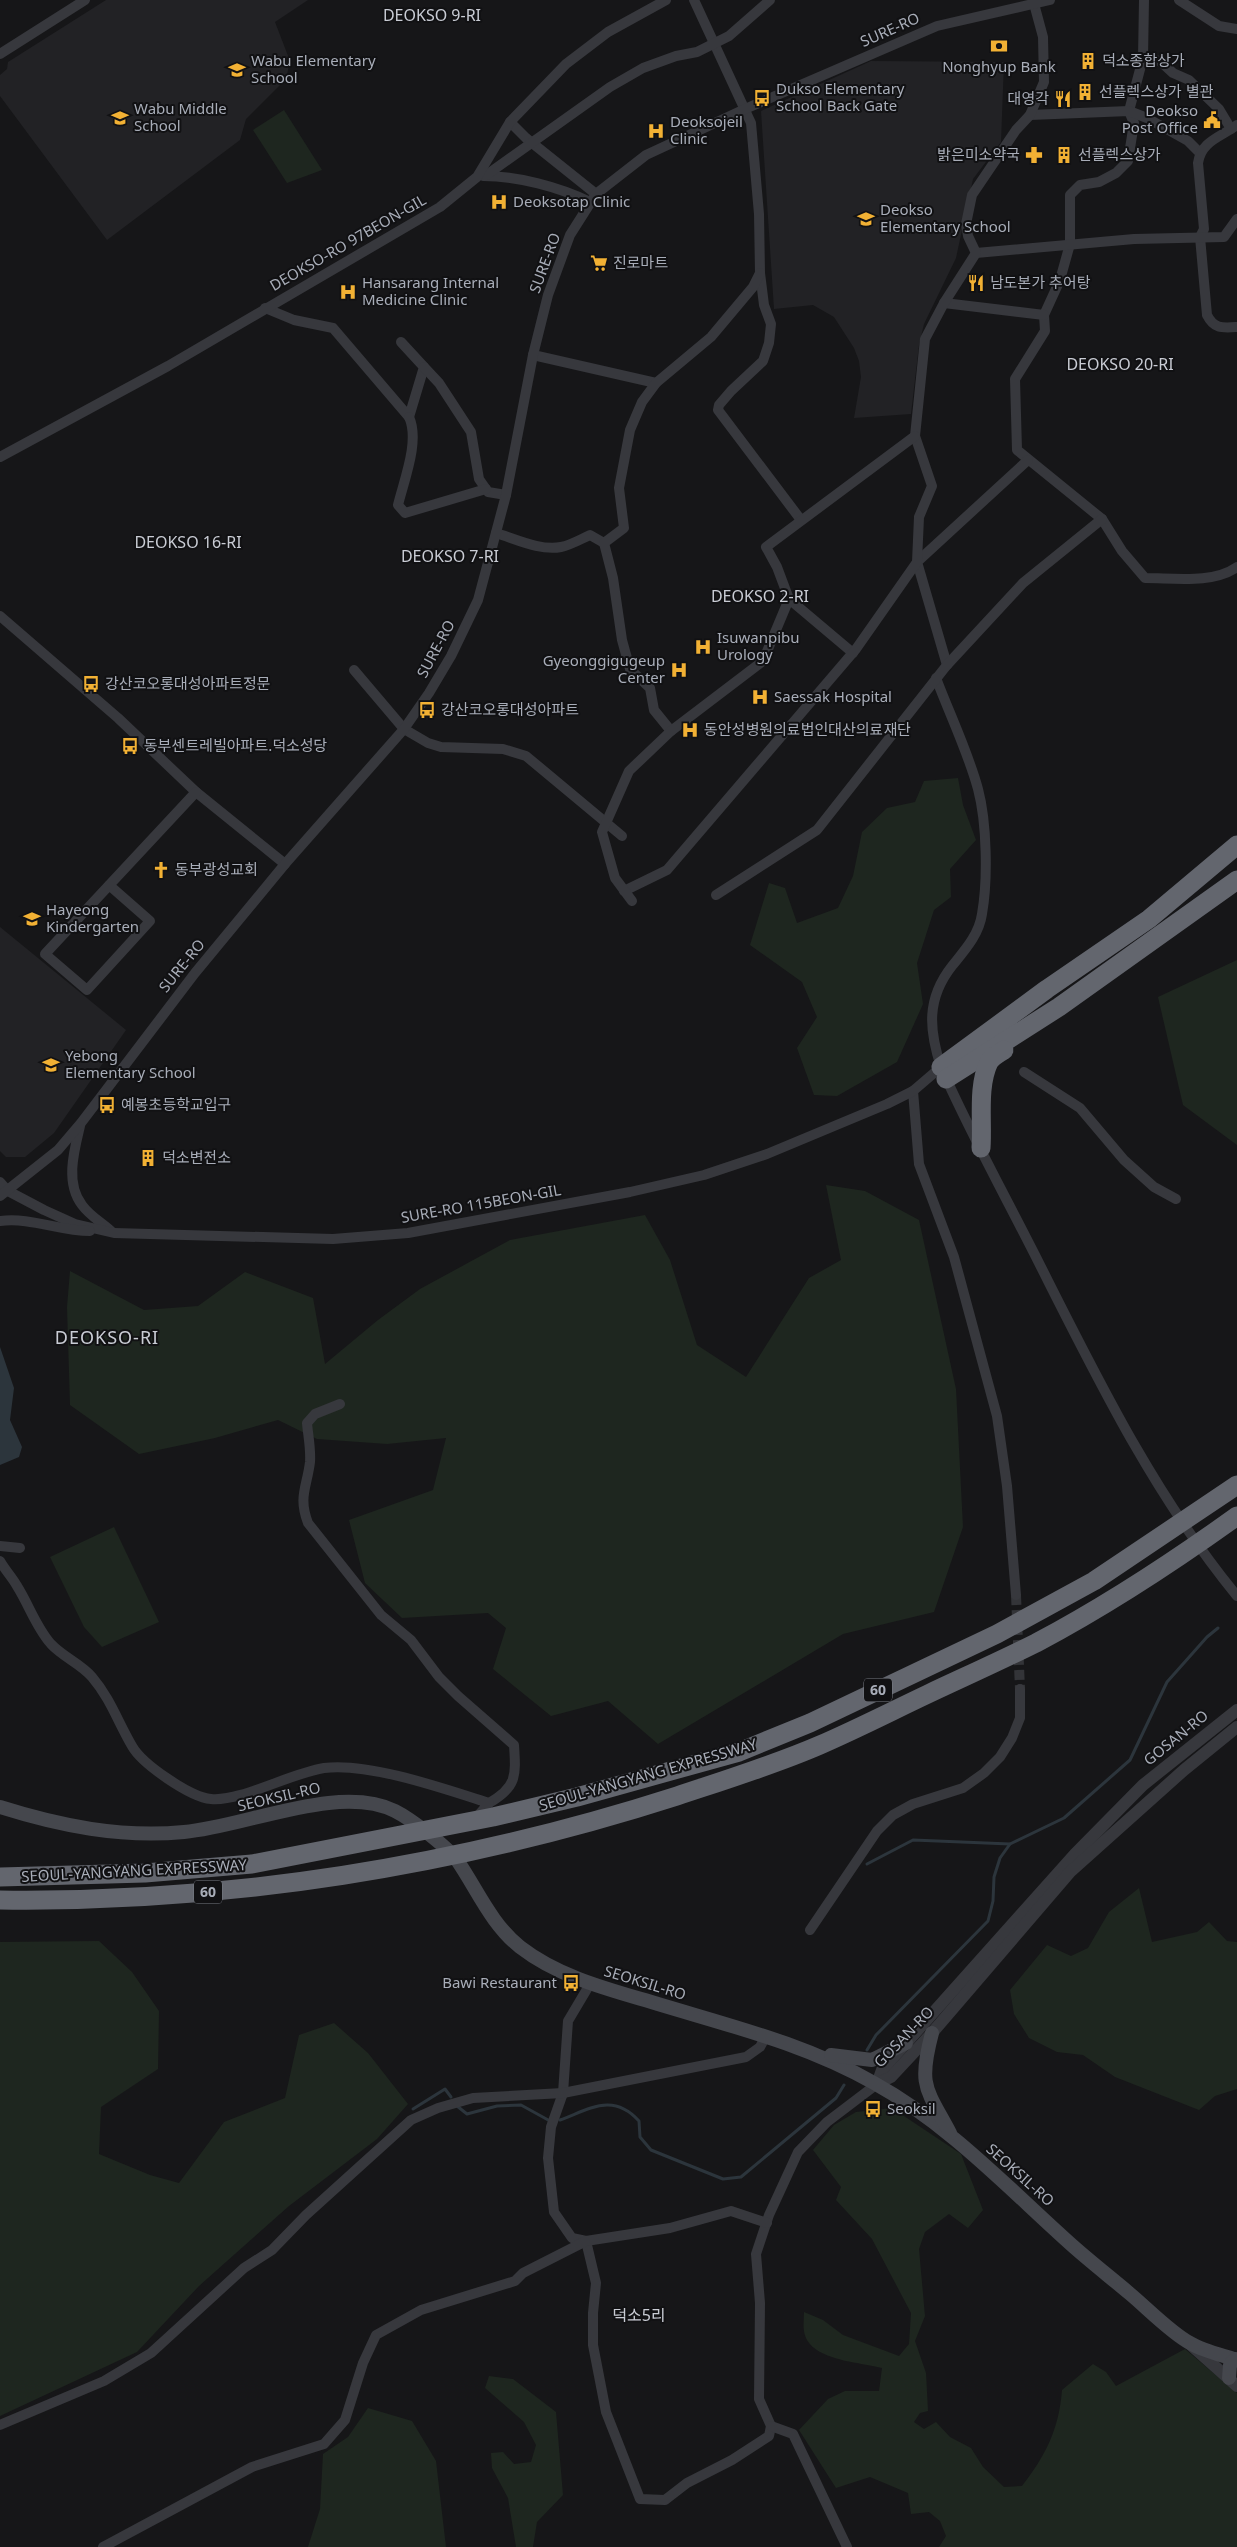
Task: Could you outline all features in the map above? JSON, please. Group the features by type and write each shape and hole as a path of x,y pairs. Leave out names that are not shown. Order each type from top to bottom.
{"highway":[{"path":"1214,862 1237,839"},
{"path":"944,1073 1046,989 1149,919 1237,844"},
{"path":"944,1073 1029,1026 1237,880"},
{"path":"981,1148 982,1096 990,1060 1022,1036 1029,1026"},
{"name":"SEOUL-YANGYANG EXPRESSWAY","path":"0,1877 135,1874 252,1864 379,1841 577,1798 739,1752 810,1723 997,1634 1094,1581 1205,1505 1237,1486"},
{"name":"SEOUL-YANGYANG EXPRESSWAY","path":"0,1900 192,1894 334,1878 505,1844 612,1816 738,1776 820,1745 1037,1642 1104,1604 1176,1558 1229,1521"}],"main road":[{"name":"SEOKSIL-RO","path":"0,1807 68,1826 148,1833 184,1832 228,1825 326,1802 348,1801 395,1810 438,1842 455,1858 488,1912 518,1945 552,1968 590,1984 814,2052 877,2084 953,2138 1015,2190 1073,2246 1190,2343"},
{"path":"932,2034 926,2058 924,2080 929,2097 953,2138"},
{"path":"814,2052 872,2060 906,2043"},
{"path":"1190,2343 1236,2360 1230,2365 1233,2382"}],"street":[{"path":"0,54 85,0"},
{"name":"DEOKSO-RO 97BEON-GIL","path":"0,457 168,366 440,207 481,176 510,122 566,64 589,45 666,0"},
{"path":"694,0 745,109 752,132 759,214 760,273 764,305 771,324 769,343 763,361 731,391 719,405 718,410 801,520"},
{"path":"481,176 610,88 643,68 676,56 697,52 729,36 770,0"},
{"name":"SURE-RO","path":"4,1194 58,1150 81,1123 179,993 285,864 404,729 451,656 478,600 496,533 506,495 533,355 548,294 567,244 593,198 646,156 745,109 937,26 1034,2 1050,0"},
{"path":"1144,0 1143,58 1129,111 1134,123 1128,161 1116,173 1099,182 1080,184 1070,195 1070,244 1060,280 1044,315 1045,331 1015,379 1017,450 1102,519 1122,550 1146,578 1202,578 1230,572 1237,567"},
{"path":"1178,0 1219,26 1237,29"},
{"path":"976,253 968,236 966,224 972,195 1016,130 1030,115 1044,82 1043,36 1034,2"},
{"path":"1143,58 1160,61 1173,73 1189,80 1235,126 1208,142 1199,152 1198,178 1201,189 1204,228 1200,237 1207,316 1217,328 1237,327"},
{"path":"1030,115 1129,111 1147,118 1188,141 1199,152"},
{"path":"510,122 593,198"},
{"path":"481,176 506,178 593,198"},
{"path":"976,253 1070,244 1224,237 1237,219"},
{"path":"947,665 917,562 919,517 932,486 915,436 925,339 944,303 976,253"},
{"path":"604,543 624,528 620,488 630,430 642,402 656,383 711,337 753,287 760,273"},
{"path":"944,303 1044,315"},
{"path":"265,308 294,320 333,328 410,418 414,427 414,439 398,505 405,514 486,489"},
{"path":"401,342 439,383 471,432 479,479 488,492 506,495"},
{"path":"533,355 656,383"},
{"path":"410,418 424,367"},
{"path":"853,653 789,599 778,567 766,547 915,436"},
{"path":"624,892 667,870 853,653 917,562 1028,460"},
{"path":"716,895 817,830 947,665 1023,583 1102,519"},
{"path":"496,533 534,546 561,547 590,535 604,543 630,669 650,688 654,710 671,731"},
{"path":"632,901 615,878 602,832 629,771 671,731 763,661 789,599"},
{"path":"0,616 118,718 196,792 285,864"},
{"path":"354,670 404,729 428,743 441,747 503,750 526,756 622,836"},
{"path":"936,678 978,790 986,857 982,916 967,950 946,975 931,1012 932,1040 944,1073 981,1148 1119,1419 1166,1500 1212,1566 1237,1596"},
{"path":"109,885 150,921 87,990 45,954 109,885 196,792"},
{"path":"1024,1072 1080,1108 1124,1160 1154,1187 1176,1199"},
{"name":"SURE-RO 115BEON-GIL","path":"4,1194 75,1224 111,1232 333,1240 408,1234 630,1192 704,1175 768,1154 830,1129 914,1091 944,1073"},
{"path":"914,1091 919,1164 954,1257 996,1416 1007,1486 1016,1595"},
{"path":"81,1123 73,1156 75,1192 82,1206 111,1232"},
{"path":"0,1182 4,1194"},
{"path":"0,1221 31,1221 75,1231 111,1232"},
{"path":"340,1404 315,1414 307,1423 310,1461 302,1492 305,1516 329,1552 381,1615 411,1640 438,1677 514,1745 515,1774 512,1784 503,1795 489,1803 471,1824 443,1834 438,1842"},
{"path":"0,1546 20,1548"},
{"path":"0,1561 17,1585 41,1631 51,1644 63,1656 92,1676 116,1712 132,1747 155,1769 195,1796 212,1800 231,1798 300,1774 324,1768 347,1767 380,1772 489,1803"},
{"path":"810,1930 877,1831 893,1815 913,1804 963,1788 984,1773 1000,1756 1012,1738 1020,1718 1020,1689"},
{"path":"1214,1728 1237,1701"},
{"name":"GOSAN-RO","path":"877,2084 882,2070 1075,1854 1143,1785 1237,1710"},
{"name":"GOSAN-RO","path":"877,2084 892,2077 932,2034 1070,1872 1184,1770 1237,1727"},
{"path":"586,2242 572,2238 554,2212 548,2158 551,2127 563,2093 568,2021 590,1984"},
{"path":"0,2425 104,2381 151,2353 244,2268 272,2250 306,2215 411,2120 438,2108 473,2098 563,2093 746,2057 760,2047 766,2036"},
{"path":"586,2242 596,2283 593,2313 594,2345 606,2412 640,2499 665,2500 687,2484 732,2460 769,2436 771,2426 759,2399 760,2303 756,2254 767,2223 798,2152 827,2122 877,2084"},
{"path":"104,2547 252,2467 324,2444 345,2420 363,2363 376,2335 421,2310 515,2281 523,2273 586,2242 670,2228 731,2211 767,2223"},
{"name":"SEOKSIL-RO","path":"1190,2343 1233,2382"},
{"path":"771,2426 793,2434 847,2547"}],"shaded area":[{"name":"Wabu Middle School","path":"106,0 308,0 275,22 290,61 286,79 246,119 240,140 107,240 0,96 0,75 7,69 8,62"},
{"name":"Deokso Elementary School","path":"871,61 1004,62 1001,142 973,179 956,258 924,324 919,345 911,414 854,418 861,377 859,361 854,348 834,317 813,305 774,309 761,111"},
{"path":"284,110 322,170 287,183 253,130"},
{"path":"958,778 963,805 976,840 950,869 951,897 934,910 917,963 923,1004 897,1062 837,1096 814,1095 797,1048 817,1017 802,982 750,945 769,883 785,888 797,923 838,908 853,876 862,832 887,808 915,802 924,781"},
{"name":"Yebong Elementary School","path":"0,927 126,1030 54,1133 25,1157 6,1157 0,1151"},
{"path":"1237,960 1237,1145 1183,1105 1158,997"},
{"path":"826,1185 865,1191 919,1220 956,1389 963,1527 934,1612 843,1634 658,1744 608,1701 551,1716 493,1669 506,1628 488,1613 402,1618 365,1583 349,1520 433,1490 446,1438 387,1444 317,1439 278,1420 215,1438 139,1454 70,1405 67,1307 70,1271 144,1310 198,1306 245,1272 313,1298 325,1364 378,1320 420,1289 510,1240 645,1215 670,1260 697,1345 746,1377 809,1278 841,1260"},
{"path":"0,1347 14,1388 10,1420 22,1447 19,1457 0,1465"},
{"path":"114,1527 159,1622 102,1647 84,1627 50,1557"},
{"path":"1139,1888 1152,1942 1197,1932 1209,1922 1227,1941 1237,1942 1237,2089 1215,2096 1199,2110 1115,2077 1083,2055 1057,2052 1029,2038 1014,2014 1010,1990 1047,1945 1071,1956 1088,1948 1109,1912"},
{"path":"99,1941 132,1972 159,2011 158,2069 101,2107 99,2154 150,2175 179,2183 224,2122 285,2098 299,2035 334,2023 368,2053 408,2104 377,2139 289,2206 199,2286 137,2352 0,2416 0,1942"},
{"path":"892,2108 961,2154 983,2210 968,2228 949,2214 925,2232 919,2249 925,2316 915,2341 926,2373 928,2411 920,2413 914,2422 924,2429 936,2422 950,2437 971,2448 983,2467 1004,2487 1022,2486 1050,2441 1058,2417 1062,2390 1093,2364 1106,2372 1116,2386 1185,2349 1237,2393 1237,2547 939,2547 946,2536 940,2521 929,2512 911,2514 908,2493 870,2477 836,2488 799,2430 828,2399 845,2391 879,2391 882,2368 849,2362 815,2349 808,2341 804,2331 804,2312 823,2320 843,2335 899,2356 909,2344 911,2313 872,2239 836,2200 841,2187 813,2150 834,2125 856,2112"},
{"path":"489,2376 513,2379 556,2412 563,2495 537,2522 533,2547 516,2547 508,2498 492,2468 491,2453 503,2452 514,2464 531,2462 536,2445 524,2422 485,2388"},
{"path":"368,2408 412,2421 436,2461 446,2547 308,2547 320,2509 323,2454 348,2437"}],"waterway":[{"path":"867,2050 876,2035 988,1921 993,1901 994,1877 1000,1858 1010,1844 1064,1818 1130,1760 1167,1682 1207,1637 1218,1628"},
{"path":"867,1864 913,1840 1010,1844"},
{"path":"560,2120 591,2108 610,2105 620,2107 639,2121 640,2137 651,2150 723,2179 741,2177 836,2098 844,2085"},
{"path":"413,2109 445,2089 451,2097"},
{"path":"457,2106 467,2114 497,2106 521,2105 550,2121"}],"tunnel":[{"path":"1016,1595 1020,1689"}],"place":[{"name":"Nonghyup Bank","path":"999,46"},
{"name":"덕소종합상가","path":"1088,61"},
{"name":"Wabu Elementary School","path":"237,70"},
{"name":"선플렉스상가 별관","path":"1085,92"},
{"name":"Dukso Elementary School Back Gate","path":"762,98"},
{"name":"대영각","path":"1063,99"},
{"name":"Wabu Middle School","path":"120,118"},
{"name":"Deokso Post Office","path":"1212,120"},
{"name":"Deoksojeil Clinic","path":"656,131"},
{"name":"밝은미소약국","path":"1034,155"},
{"name":"선플렉스상가","path":"1064,155"},
{"name":"Deoksotap Clinic","path":"499,202"},
{"name":"Deokso Elementary School","path":"866,219"},
{"name":"진로마트","path":"599,263"},
{"name":"남도본가 추어탕","path":"976,283"},
{"name":"Hansarang Internal Medicine Clinic","path":"348,292"},
{"name":"Isuwanpibu Urology","path":"703,647"},
{"name":"Gyeonggigugeup Center","path":"679,670"},
{"name":"강산코오롱대성아파트정문","path":"91,684"},
{"name":"Saessak Hospital","path":"760,697"},
{"name":"강산코오롱대성아파트","path":"427,710"},
{"name":"동안성병원의료법인대산의료재단","path":"690,730"},
{"name":"동부센트레빌아파트.덕소성당","path":"130,746"},
{"name":"동부광성교회","path":"161,870"},
{"name":"Hayeong Kindergarten","path":"32,919"},
{"name":"Yebong Elementary School","path":"51,1065"},
{"name":"예봉초등학교입구","path":"107,1105"},
{"name":"덕소변전소","path":"148,1158"},
{"name":"Bawi Restaurant","path":"571,1983"},
{"name":"Seoksil","path":"873,2109"}],"district":[{"name":"DEOKSO 9-RI","path":"432,15"},
{"name":"DEOKSO 20-RI","path":"1120,364"},
{"name":"DEOKSO 16-RI","path":"188,542"},
{"name":"DEOKSO 7-RI","path":"450,556"},
{"name":"DEOKSO 2-RI","path":"760,596"},
{"name":"DEOKSO-RI","path":"107,1338"},
{"name":"덕소5리","path":"639,2315"}]}
